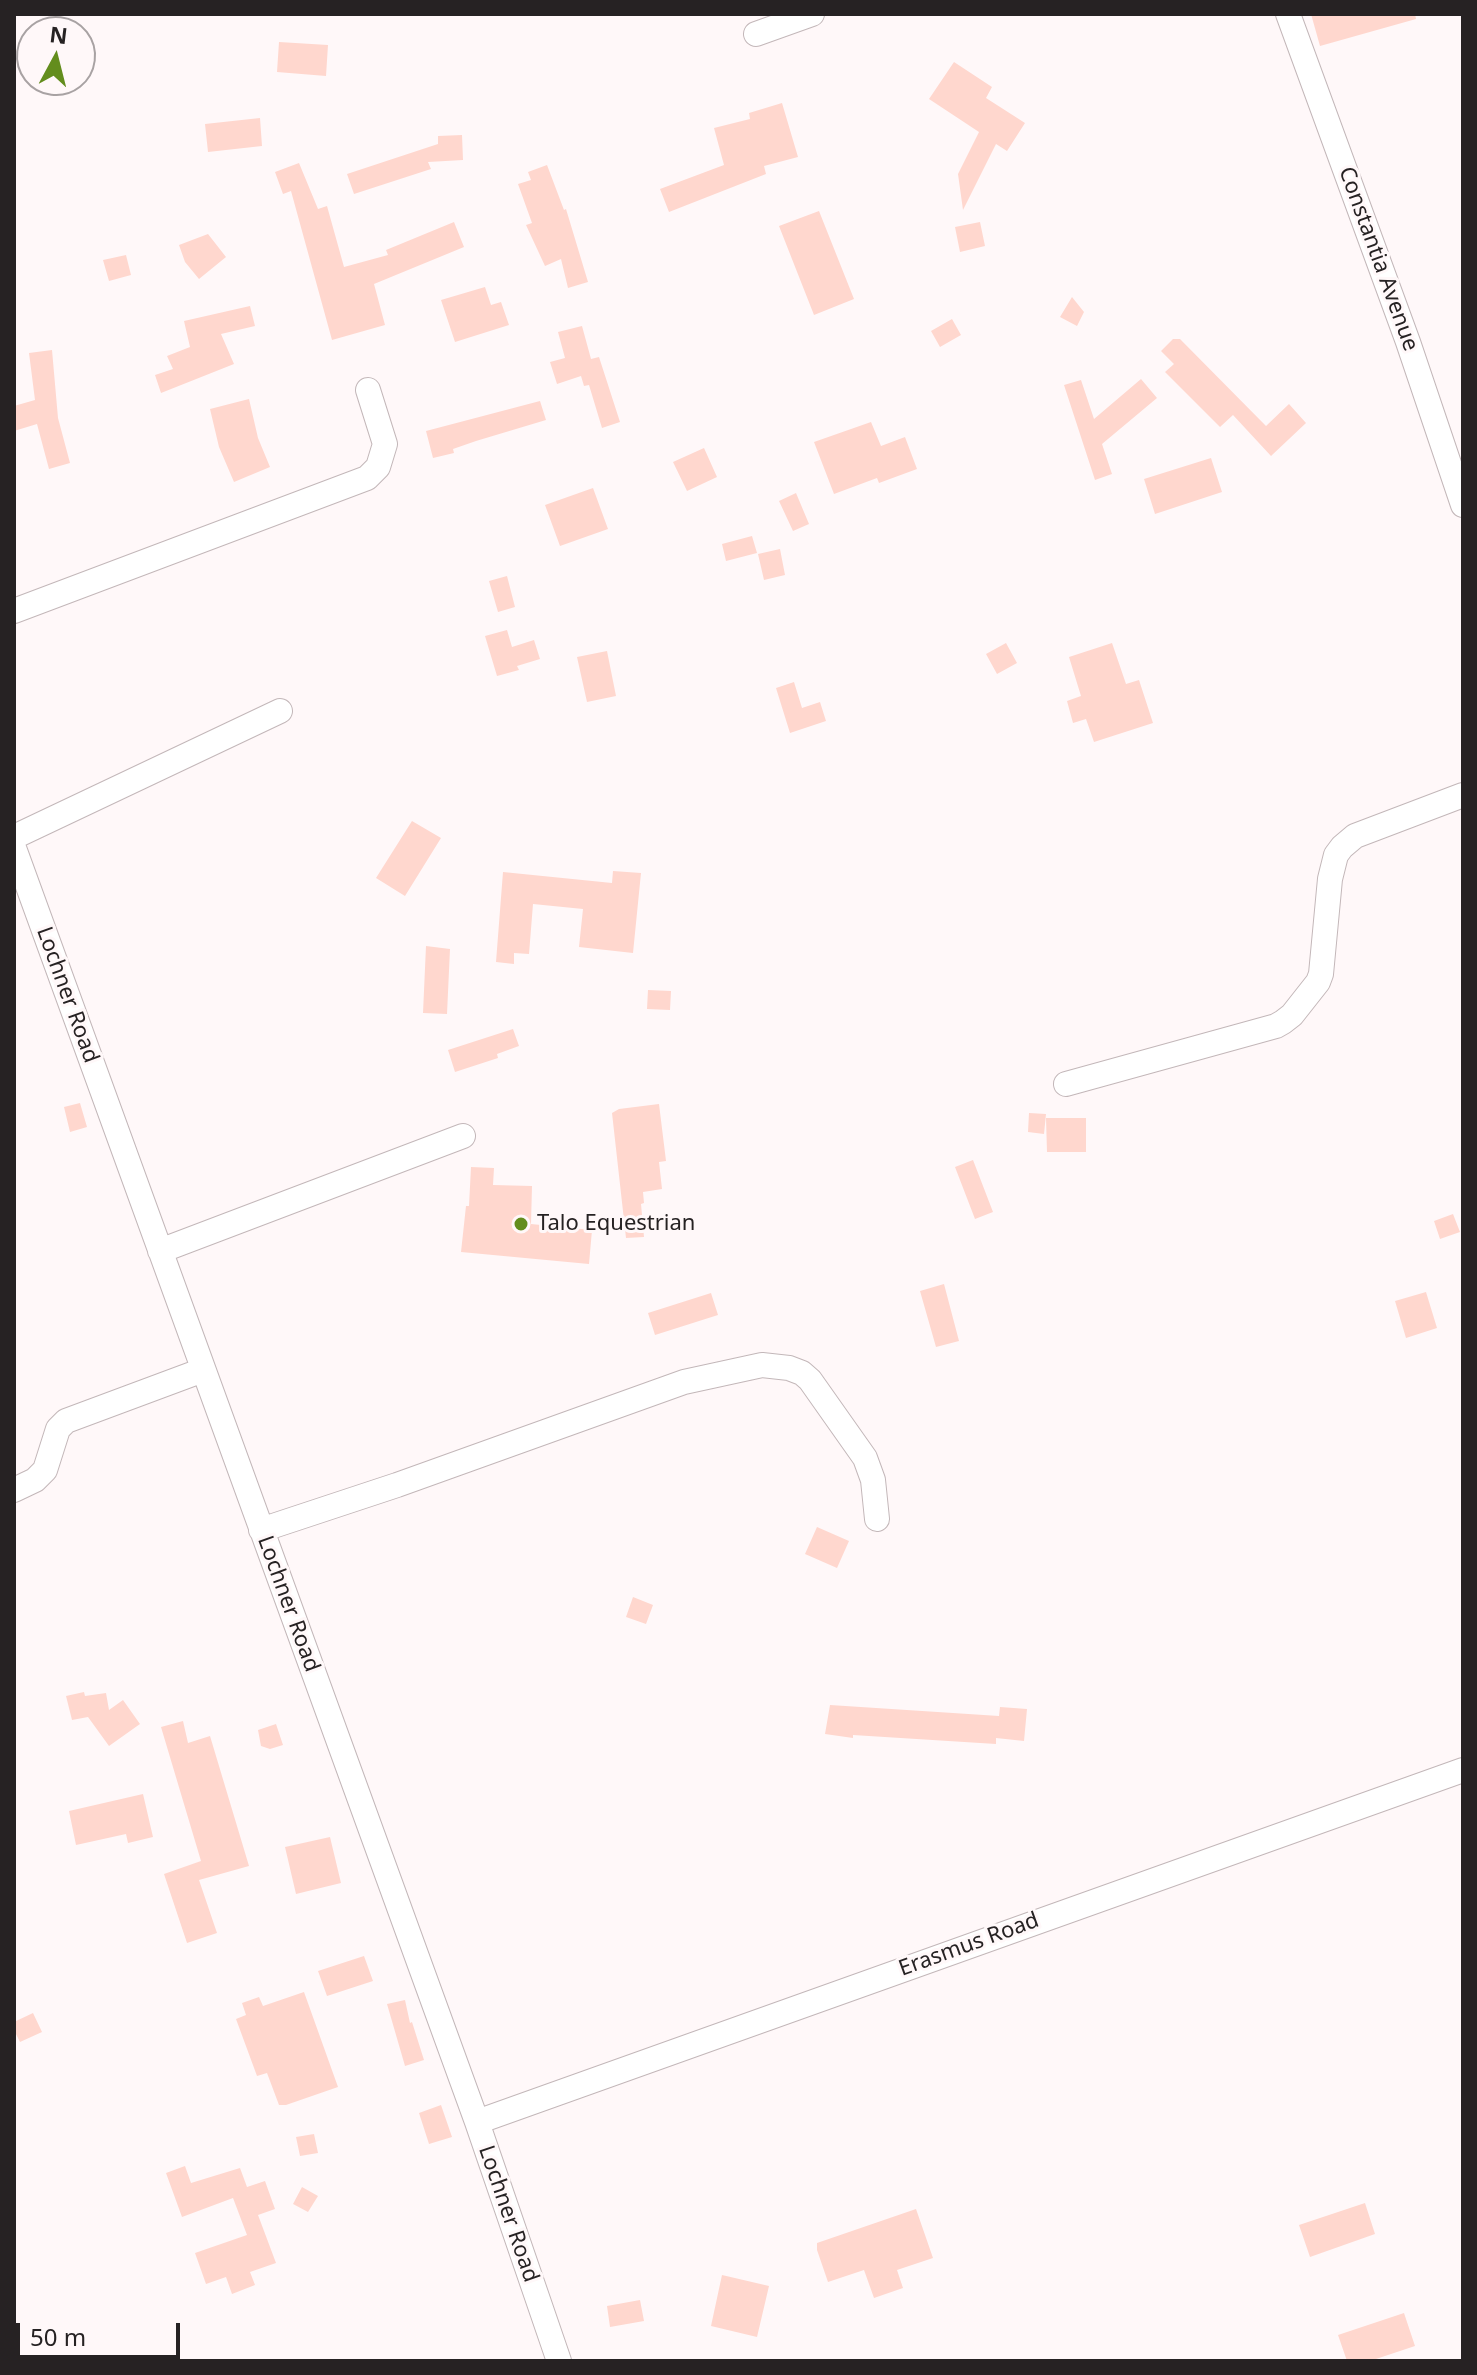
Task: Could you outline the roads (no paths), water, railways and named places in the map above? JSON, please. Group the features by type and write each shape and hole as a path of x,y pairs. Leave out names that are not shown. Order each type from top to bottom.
{"street":[{"path":"756,34 812,14"},
{"name":"Constantia Avenue","path":"1288,14 1408,342 1463,505"},
{"path":"14,611 367,478 378,467 385,444 368,390"},
{"path":"14,837 280,711"},
{"path":"1066,1084 1283,1022 1292,1015 1321,974 1330,879 1336,855 1342,847 1355,836 1463,795"},
{"name":"Lochner Road","path":"14,848 477,2122 559,2361"},
{"path":"160,1251 463,1136"},
{"path":"261,1530 397,1485 684,1382 762,1365 789,1368 810,1380 865,1458 873,1480 877,1519"},
{"path":"14,1490 35,1480 45,1470 58,1429 66,1421 203,1370"},
{"name":"Erasmus Road","path":"477,2122 1463,1770"}],"place":[{"name":"Talo Equestrian","path":"521,1224"}]}
